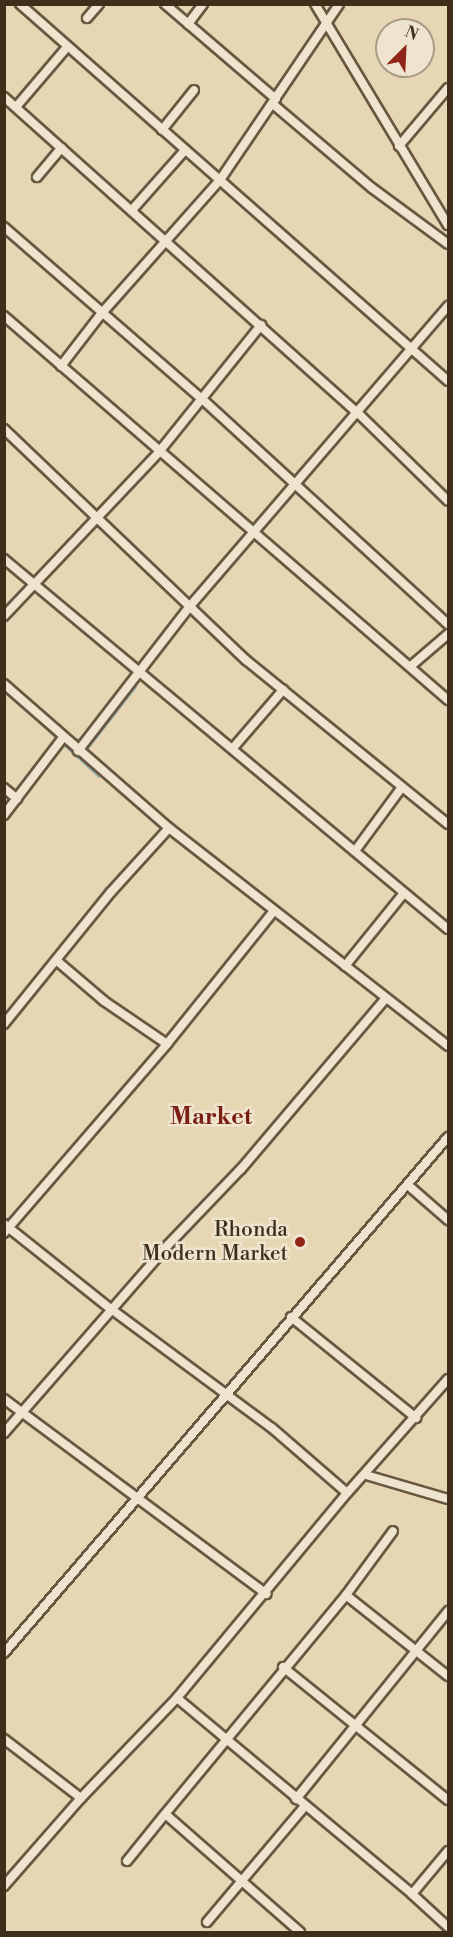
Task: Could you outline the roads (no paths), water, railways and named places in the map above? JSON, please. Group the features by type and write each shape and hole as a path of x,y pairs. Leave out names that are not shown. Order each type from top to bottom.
{"street":[{"path":"20,4 448,381"},
{"path":"87,18 99,4"},
{"path":"165,4 372,188 448,244"},
{"path":"188,24 203,4"},
{"path":"315,4 448,225"},
{"path":"61,366 101,314 220,180 275,102 339,4"},
{"path":"16,107 67,46"},
{"path":"399,146 448,88"},
{"path":"162,130 194,90"},
{"path":"4,97 359,414 448,501"},
{"path":"37,177 62,148"},
{"path":"132,210 185,150"},
{"path":"4,227 101,314 201,398 448,624"},
{"path":"78,751 190,606 359,414 448,306"},
{"path":"4,316 159,452 255,530 412,665 448,700"},
{"path":"4,616 159,452 261,325"},
{"path":"4,429 190,606 283,690 448,824"},
{"path":"4,559 141,670 403,894 448,929"},
{"path":"412,665 448,634"},
{"path":"4,684 62,739 170,828 448,1046"},
{"path":"233,748 283,690"},
{"path":"4,815 62,739"},
{"path":"355,851 402,787"},
{"path":"4,788 17,799"},
{"path":"4,1024 170,828"},
{"path":"345,966 403,894"},
{"path":"274,911 167,1044 6,1229 272,1428 347,1493"},
{"path":"56,960 104,1000 167,1044"},
{"path":"4,1433 111,1309 241,1169 386,998"},
{"path":"4,1653 291,1317 409,1186 448,1137"},
{"path":"409,1186 448,1220"},
{"path":"291,1317 416,1418"},
{"path":"4,1886 81,1798 177,1698 267,1594 347,1493 366,1475 448,1379"},
{"path":"4,1399 267,1594"},
{"path":"366,1475 448,1499"},
{"path":"127,1861 283,1667 346,1594 393,1531"},
{"path":"346,1594 448,1676"},
{"path":"296,1799 418,1652 448,1611"},
{"path":"283,1667 448,1800"},
{"path":"177,1698 412,1894 448,1927"},
{"path":"4,1739 81,1798"},
{"path":"207,1922 305,1806"},
{"path":"165,1814 300,1932"},
{"path":"412,1894 448,1851"}],"waterway":[{"path":"20,106 44,127"},
{"path":"110,313 166,249"},
{"path":"336,389 356,404"},
{"path":"87,750 136,687"},
{"path":"4,690 99,777"},
{"path":"72,738 81,740 85,736"}],"place":[{"name":"Rhonda Modern Market","path":"300,1242"}],"district":[{"name":"Market","path":"211,1118"}]}
